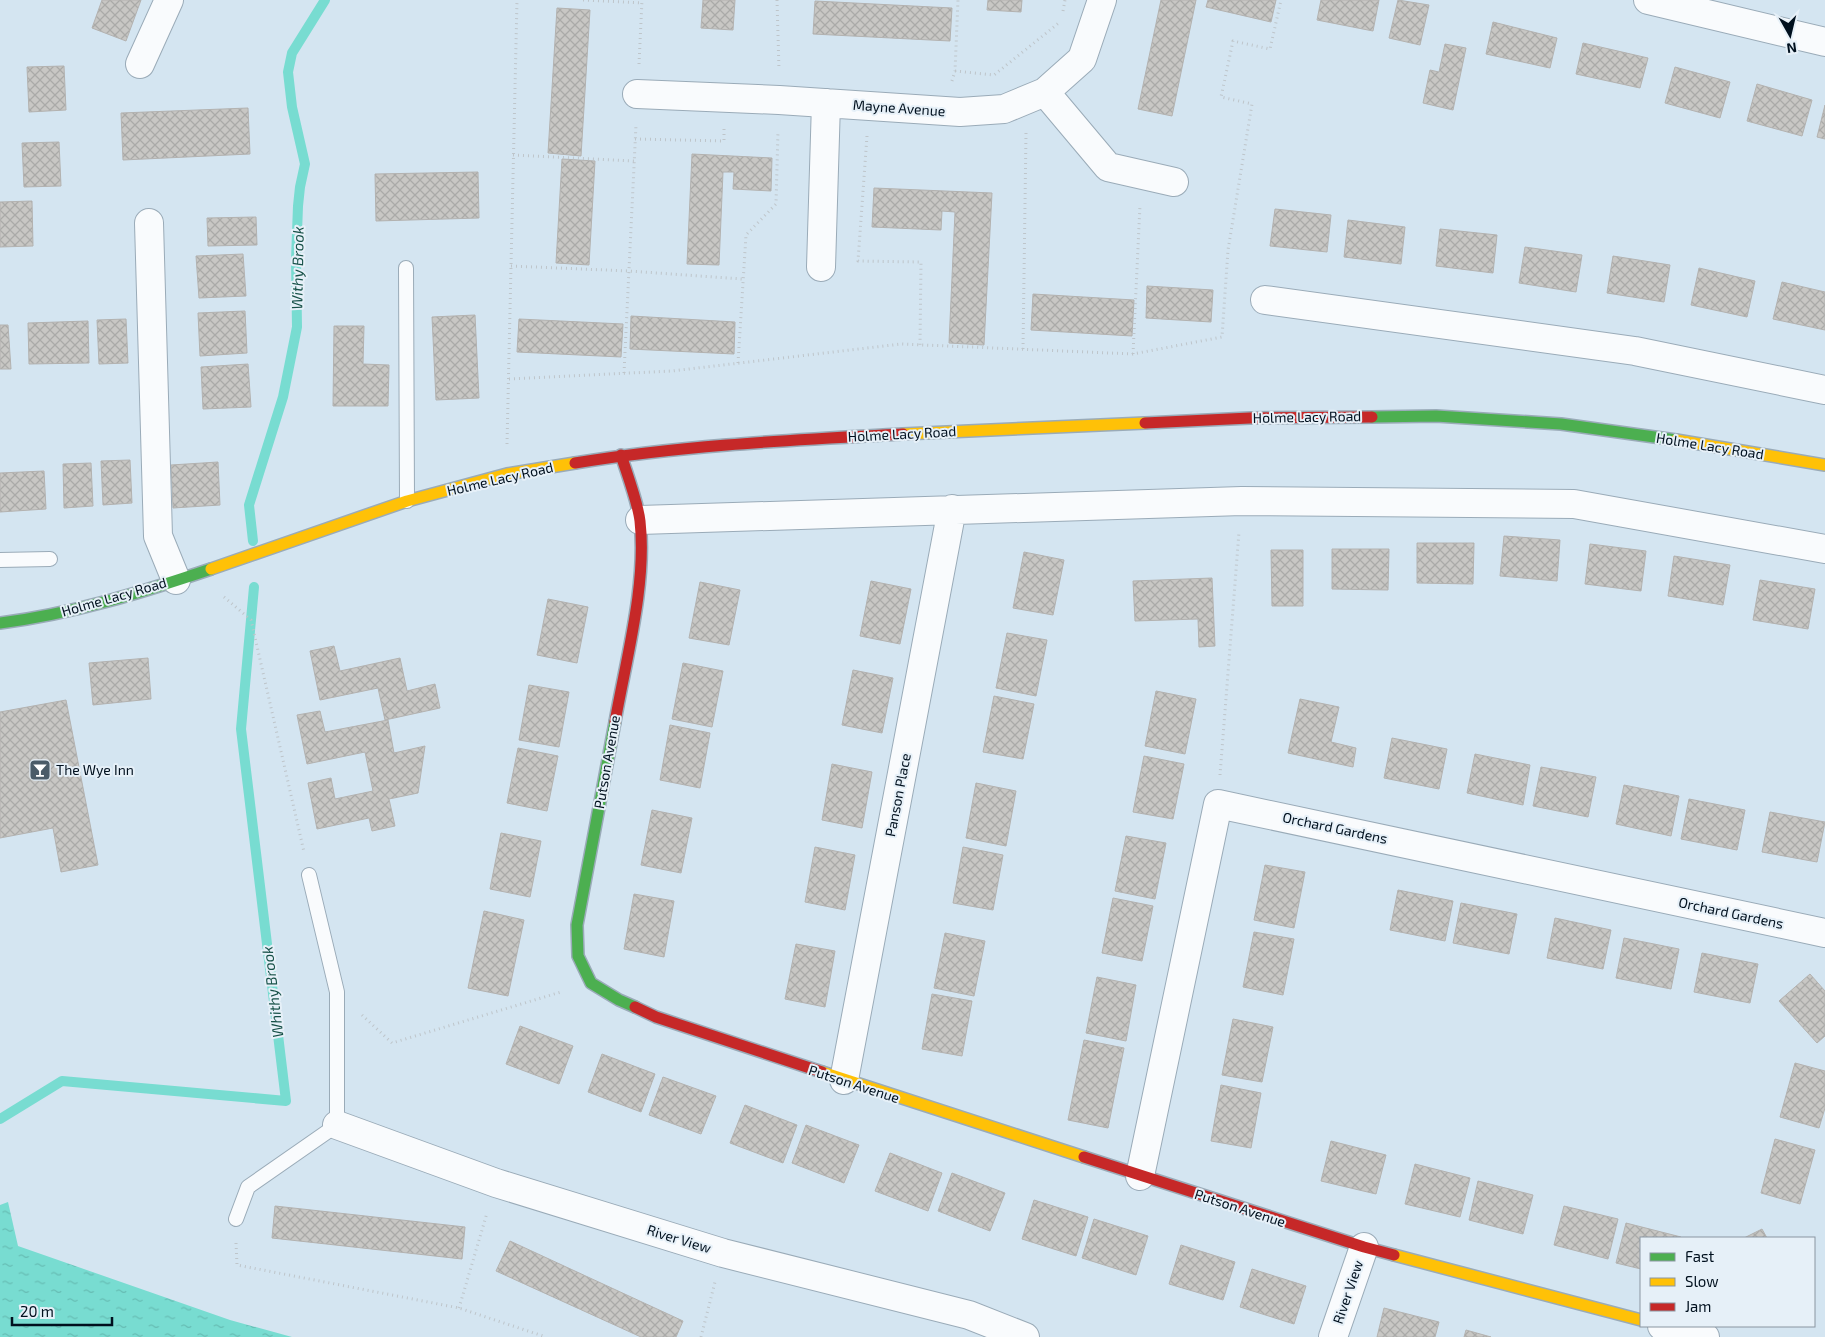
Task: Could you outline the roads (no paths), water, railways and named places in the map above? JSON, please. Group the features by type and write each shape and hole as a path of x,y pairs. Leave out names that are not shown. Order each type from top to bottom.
{"street":[{"path":"140,64 169,0"},
{"name":"Mayne Avenue","path":"638,94 779,100 960,112 1004,109 1036,96 1082,59 1102,0"},
{"path":"1648,0 1678,4 1825,42"},
{"path":"1036,96 1108,167 1174,182"},
{"path":"821,267 826,103"},
{"path":"149,222 158,536 186,577"},
{"path":"1265,300 1634,351 1825,390"},
{"name":"Holme Lacy Road","path":"0,623 83,608 186,577 407,501 507,474 621,455 765,441 1250,418 1436,416 1561,424 1700,443 1825,465"},
{"name":"Putson Avenue","path":"621,455 640,520 641,566 636,607 577,925 578,956 591,983 619,1000 656,1017 1140,1176 1364,1247 1640,1320"},
{"path":"640,520 1242,501 1574,504 1825,550"},
{"name":"Panson Place","path":"844,1080 952,509"},
{"name":"Orchard Gardens","path":"1140,1176 1218,804 1825,933"},
{"name":"River View","path":"337,1124 496,1183 723,1253 969,1315 1025,1337"},
{"name":"River View","path":"1333,1337 1364,1247"},
{"path":"1666,1327 1705,1337"}],"lane":[{"path":"406,268 407,501"},
{"path":"0,560 50,559"},
{"path":"236,1219 248,1187 337,1124 337,992 309,875"}],"water":[{"path":"8,1202 18,1246 230,1320 292,1337 0,1337 0,1205"}],"waterway":[{"name":"Withy Brook","path":"253,541 249,505 283,397 297,327 296,260 298,206 305,164 292,107 288,72 292,53 325,0"},
{"name":"Whithy Brook","path":"0,1119 62,1081 286,1101 241,729 254,587"}],"place":[{"name":"The Wye Inn","path":"40,770"}]}
